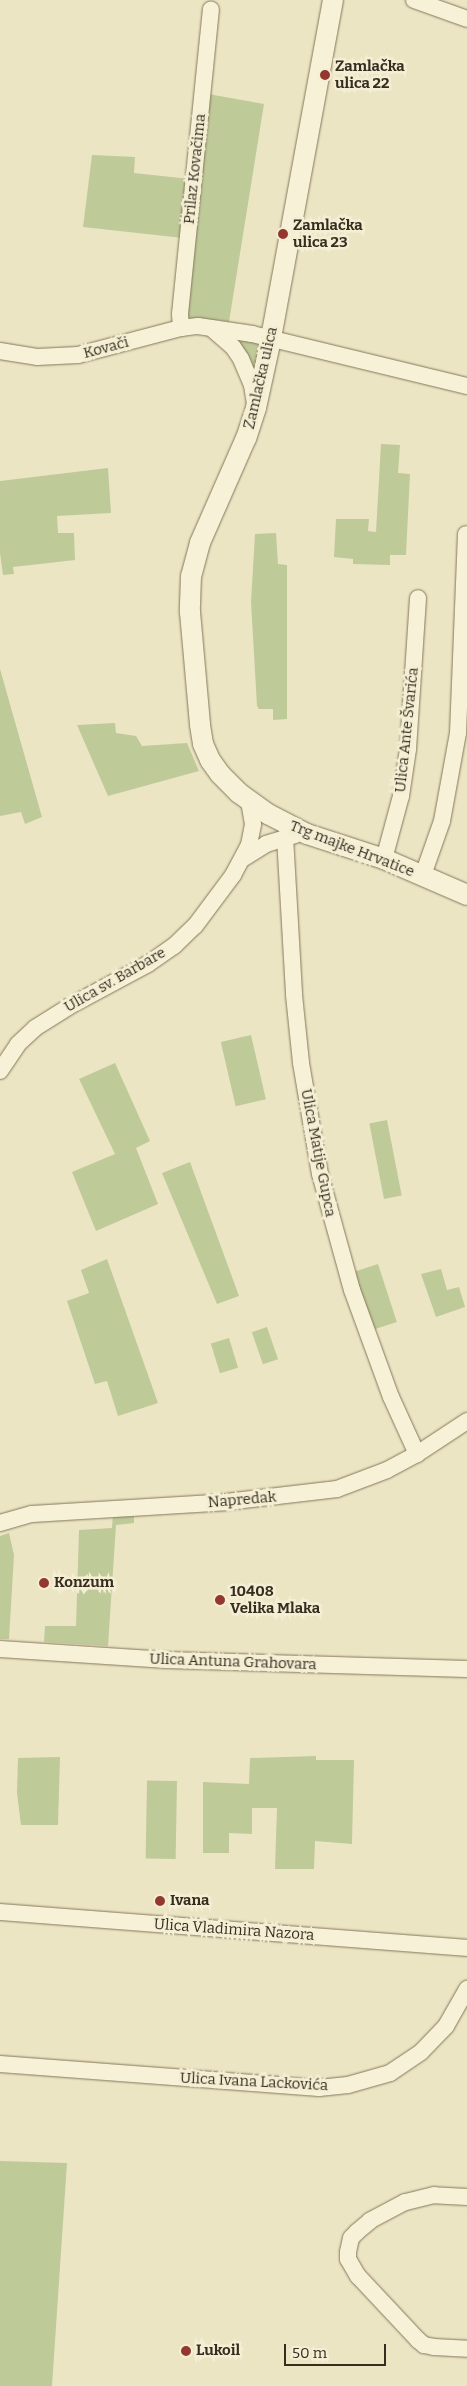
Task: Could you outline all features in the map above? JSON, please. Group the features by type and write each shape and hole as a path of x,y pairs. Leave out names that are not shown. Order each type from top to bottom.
{"street":[{"name":"Zamlačka ulica","path":"220,774 210,760 203,744 200,725 190,612 191,576 200,543 246,438 256,408 271,339 333,0"},
{"path":"414,0 467,19"},
{"name":"Prilaz Kovačima","path":"181,328 180,305 211,10"},
{"name":"Kovači","path":"0,351 37,357 78,355 181,328 210,327 271,339 467,386"},
{"path":"210,327 233,347 241,359 252,385 256,408"},
{"path":"423,875 442,822 458,733 466,534"},
{"name":"Ulica Ante Švarića","path":"384,860 401,796 408,749 418,598"},
{"name":"Trg majke Hrvatice","path":"220,774 249,802 307,834 423,875 467,896"},
{"name":"Ulica sv. Barbare","path":"0,1072 18,1044 36,1028 68,1007 148,964 174,946 215,902 242,860 252,834 249,802"},
{"name":"Ulica sv. Barbare","path":"242,860 266,844 285,837 307,834"},
{"name":"Ulica Matije Gupca","path":"285,837 289,934 301,1063 320,1174 352,1290 391,1397 416,1454"},
{"name":"Napredak","path":"0,1523 32,1514 226,1502 316,1493 366,1479 416,1454 467,1421"},
{"name":"Ulica Antuna Grahovara","path":"0,1650 167,1660 467,1669"},
{"name":"Ulica Vladimira Nazora","path":"0,1912 467,1948"},
{"name":"Ulica Ivana Lackovića","path":"0,2064 319,2088 348,2085 390,2073 421,2052 446,2026 467,1989"},
{"path":"467,2197 434,2195 405,2202 370,2221 357,2232 351,2238 348,2252 352,2268 358,2276 424,2345 467,2349"}],"green space":[{"path":"208,94 264,104 229,322 218,320 198,322 190,319 185,314"},
{"path":"92,155 135,157 134,173 190,179 183,238 83,227"},
{"path":"230,336 262,342 255,372"},
{"path":"381,444 400,445 398,473 410,474 406,555 390,555 390,565 353,564 353,559 334,557 336,519 369,519 368,531 376,532"},
{"path":"108,468 111,513 57,516 58,533 74,533 75,560 13,567 14,574 3,575 0,553 0,481"},
{"path":"276,533 278,564 287,565 287,719 273,720 273,709 259,709 257,706 251,602 255,534"},
{"path":"0,669 42,817 25,824 21,812 0,816"},
{"path":"115,723 116,733 136,736 142,746 187,743 199,771 108,796 77,725"},
{"path":"251,1035 266,1099 236,1106 221,1042"},
{"path":"115,1063 150,1141 136,1148 158,1204 96,1231 72,1172 115,1154 79,1079"},
{"path":"387,1120 402,1196 384,1199 369,1123"},
{"path":"190,1162 239,1296 217,1304 162,1173"},
{"path":"107,1259 158,1403 118,1416 107,1381 95,1384 67,1301 89,1293 81,1270"},
{"path":"378,1264 397,1322 368,1331 349,1273"},
{"path":"441,1269 447,1290 459,1287 465,1307 436,1317 421,1274"},
{"path":"267,1327 278,1359 263,1364 252,1332"},
{"path":"229,1338 238,1368 220,1373 211,1344"},
{"path":"113,1513 134,1513 134,1523 116,1525 108,1646 44,1642 45,1626 76,1626 79,1530 112,1528"},
{"path":"9,1533 14,1555 9,1639 0,1639 0,1536"},
{"path":"316,1756 316,1760 354,1760 352,1844 315,1841 314,1869 275,1869 277,1808 252,1808 252,1834 229,1833 229,1853 203,1853 203,1782 249,1784 250,1758"},
{"path":"60,1757 58,1825 21,1825 17,1793 18,1758"},
{"path":"147,1780 177,1781 176,1859 146,1858"},
{"path":"0,2161 67,2163 52,2386 0,2386"}],"place":[{"name":"Zamlačka ulica 22","path":"325,75"},
{"name":"Zamlačka ulica 23","path":"283,234"},
{"name":"Konzum","path":"44,1583"},
{"name":"10408 Velika Mlaka","path":"220,1600"},
{"name":"Ivana","path":"160,1901"},
{"name":"Lukoil","path":"186,2351"}]}
